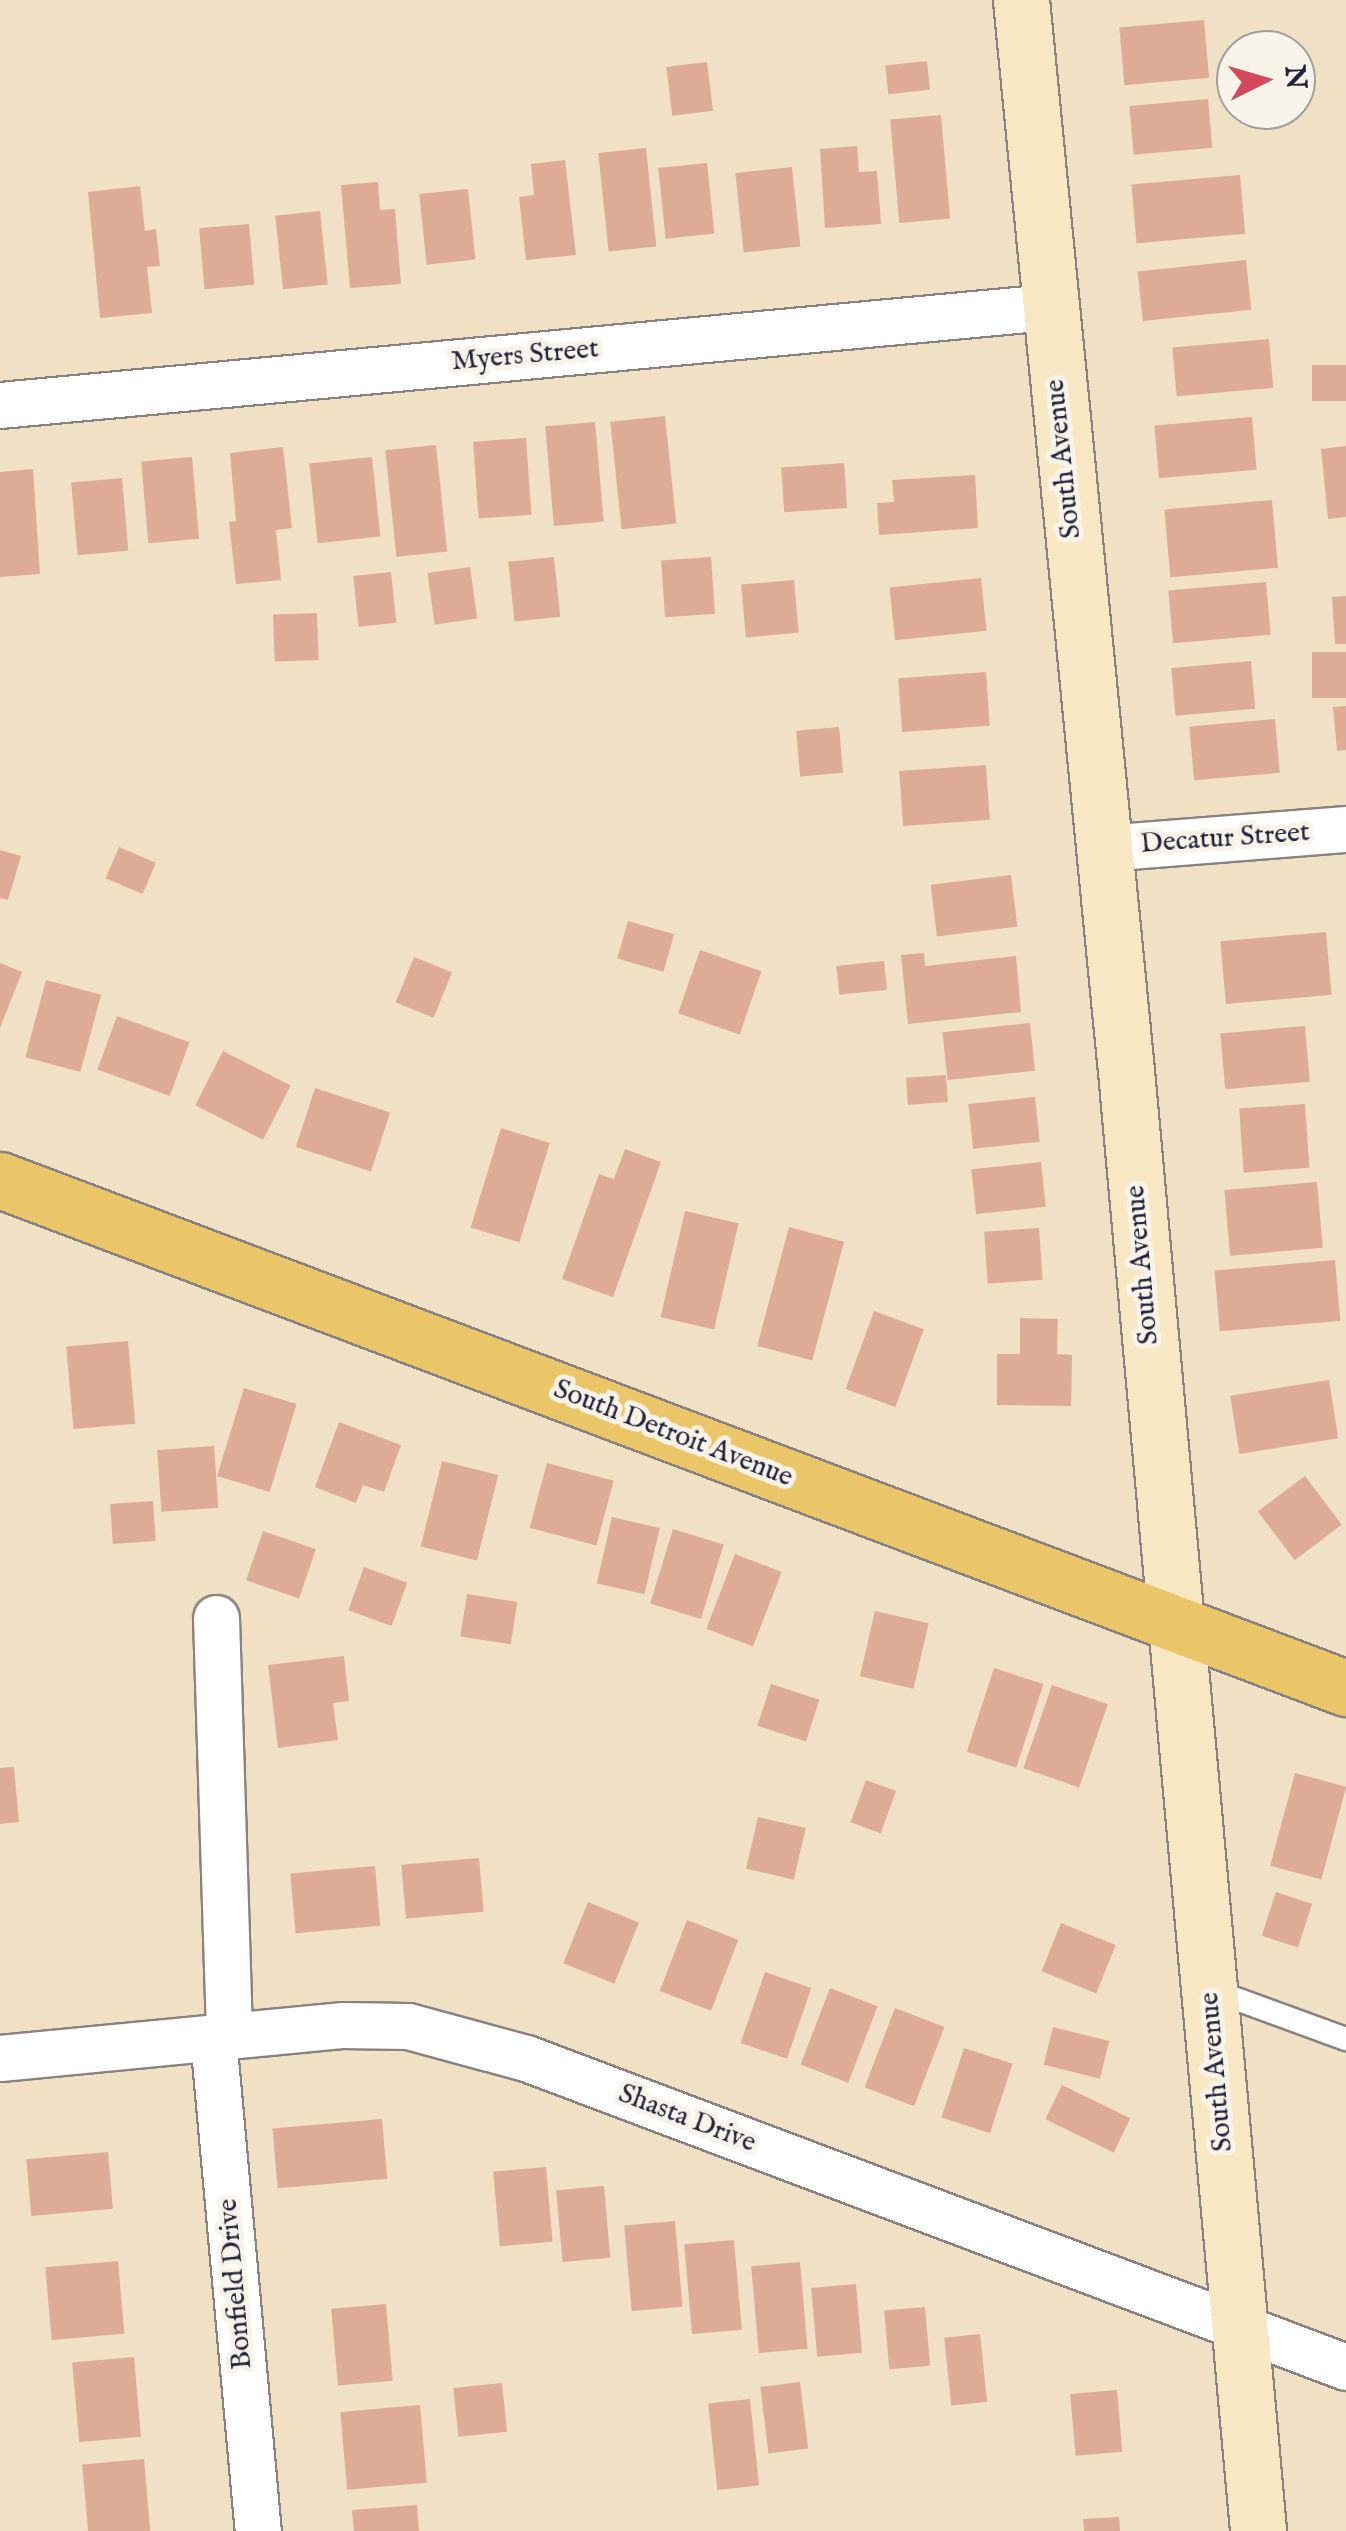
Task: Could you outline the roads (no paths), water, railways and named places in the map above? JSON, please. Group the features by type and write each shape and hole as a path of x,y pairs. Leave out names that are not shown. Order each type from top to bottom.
{"main road":[{"name":"South Detroit Avenue","path":"0,1180 1346,1688"}],"street":[{"name":"South Avenue","path":"1021,0 1104,848 1258,2531"},
{"name":"Myers Street","path":"0,405 1049,307"},
{"name":"Decatur Street","path":"1104,848 1346,829"},
{"name":"Bonfield Drive","path":"216,1618 221,2037 258,2531"},
{"name":"Shasta Drive","path":"0,2058 377,2024 408,2026 545,2065 1346,2367"}],"lane":[{"path":"1210,1989 1346,2039"}]}
